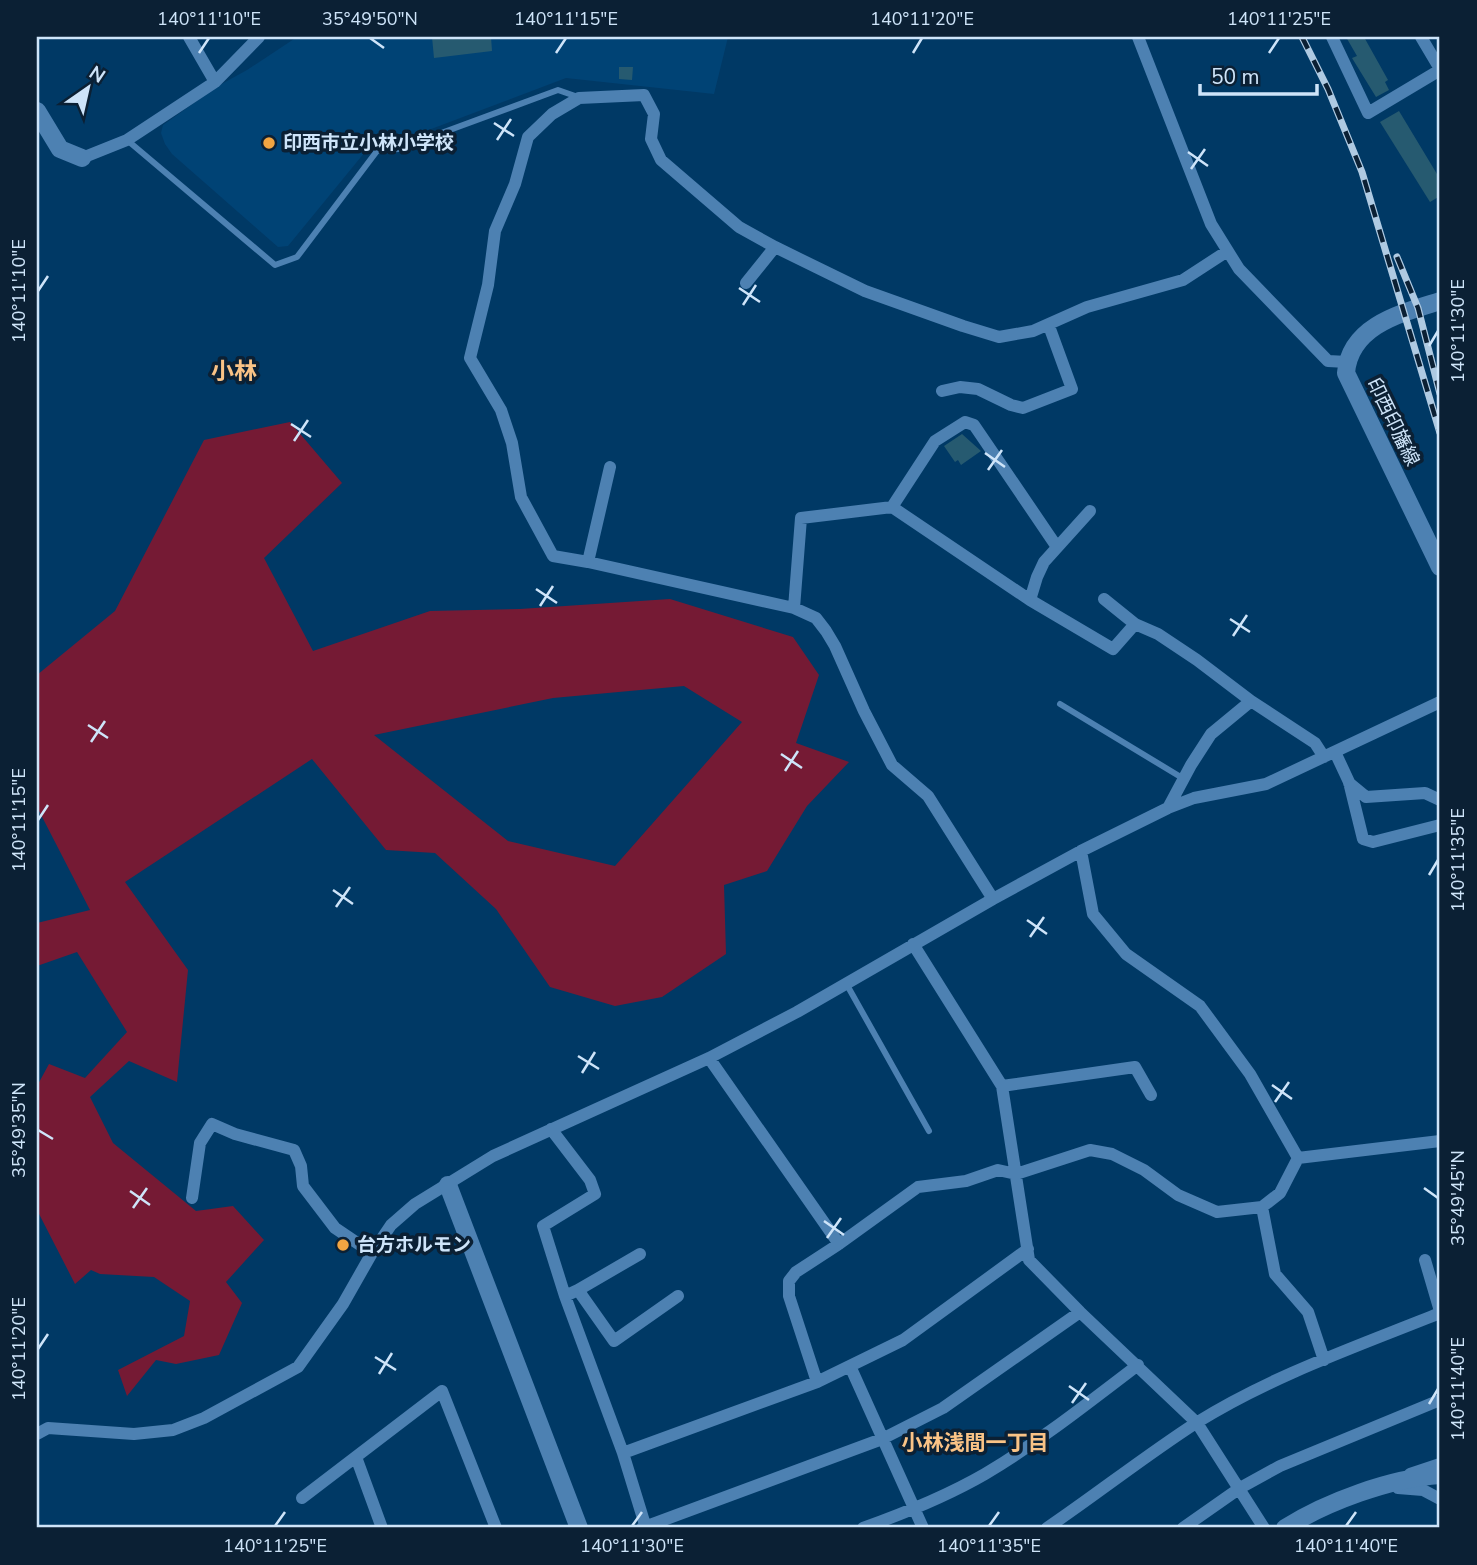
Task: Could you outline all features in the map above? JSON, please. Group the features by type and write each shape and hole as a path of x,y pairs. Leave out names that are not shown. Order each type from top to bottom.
{"street":[{"path":"189,37 215,82"},
{"path":"37,111 60,149 82,158 127,140 215,82 259,37"},
{"path":"1138,37 1211,224 1226,252 1239,269 1328,361 1347,362"},
{"path":"1332,37 1367,113 1440,69 1421,37"},
{"path":"993,899 928,796 892,765 835,646 816,618 794,608 553,556 542,538 521,497 512,443 501,410 470,358 488,285 495,232 515,184 528,137 552,114 579,98 592,95 644,94 654,114 651,139 661,160 739,227 865,291 999,337 1048,326 1087,307 1183,280 1226,252"},
{"path":"746,283 775,247"},
{"name":"印西印旛線","path":"1440,301 1405,311 1369,330 1354,345 1346,373 1440,567"},
{"path":"942,391 960,387 978,388 1011,405 1023,408 1072,389 1048,326"},
{"path":"892,507 935,441 965,422 974,425 1057,547"},
{"path":"588,562 610,467"},
{"path":"794,608 801,518 892,507 1030,600 1113,649 1135,624"},
{"path":"1030,600 1044,562 1090,511"},
{"path":"1104,599 1135,624 1177,647 1330,754 1349,782 1366,797 1425,793 1440,800"},
{"path":"1168,808 1210,734 1251,701"},
{"path":"37,1434 48,1428 134,1434 173,1430 204,1418 298,1367 343,1304 372,1252 391,1225 415,1204 493,1156 709,1058 848,985 913,944 993,899 1168,808 1194,798 1266,784 1440,702"},
{"path":"1349,782 1363,839 1373,842 1440,825"},
{"path":"1081,852 1093,915 1126,954 1200,1006 1251,1074 1298,1158"},
{"path":"913,944 1002,1086 1029,1260 1197,1423 1264,1528"},
{"path":"709,1058 839,1244"},
{"path":"1002,1086 1135,1067 1151,1096"},
{"path":"192,1198 200,1143 212,1124 236,1134 294,1150 301,1166 303,1186 335,1228 372,1252"},
{"path":"551,1129 590,1181 595,1194 543,1226 565,1296 623,1453 645,1528 882,1439 943,1409 1080,1312"},
{"path":"1298,1158 1440,1141"},
{"path":"817,1382 789,1296 789,1281 796,1272 918,1187 966,1181 998,1170 1016,1174 1090,1150 1123,1159 1144,1170 1178,1195 1217,1212 1262,1208 1280,1193 1298,1158"},
{"path":"447,1185 579,1528"},
{"path":"1262,1208 1275,1274 1308,1312 1324,1360"},
{"path":"623,1453 817,1382 903,1340 1028,1249"},
{"path":"565,1296 640,1254"},
{"path":"1047,1528 1197,1423 1258,1390 1440,1312 1425,1260"},
{"path":"578,1290 614,1341 678,1296"},
{"path":"863,1528 914,1509 983,1475 1038,1441 1138,1365"},
{"path":"850,1366 923,1528"},
{"path":"302,1498 442,1391 496,1528"},
{"path":"1183,1528 1240,1488 1292,1461 1440,1400"},
{"path":"356,1457 382,1528"},
{"path":"1395,1483 1428,1466 1440,1464"},
{"path":"1286,1528 1337,1503 1375,1489 1440,1475"},
{"path":"1375,1489 1409,1487 1423,1490 1440,1499"}],"lane":[{"path":"127,140 275,265 297,257 377,151 398,149 558,90 579,98"},
{"path":"1060,705 1184,779"},
{"path":"848,985 929,1131"}],"shaded area":[{"name":"印西市立小林小学校","path":"297,37 728,37 714,94 566,78 410,137 399,134 374,141 288,246 278,247 172,154 161,133 163,125 218,86"},
{"path":"290,422 342,483 264,558 313,651 430,611 520,609 670,599 793,637 819,675 796,743 849,762 807,806 767,871 724,885 726,954 662,997 615,1006 550,987 496,909 435,853 386,850 312,759 125,882 188,970 177,1082 129,1061 90,1097 113,1143 196,1211 233,1206 264,1240 226,1282 242,1303 219,1355 176,1364 156,1360 127,1396 118,1370 184,1336 190,1301 154,1277 100,1274 91,1270 75,1284 37,1210 37,1086 49,1064 85,1078 127,1032 77,952 37,966 37,923 90,910 37,807 37,675 115,611 204,440","holes":["684,686 742,722 615,866 508,841 374,735 553,698"]}],"building":[{"path":"432,37 491,37 492,51 434,58"},
{"path":"1346,37 1364,37 1388,80 1385,82 1389,90 1376,97 1352,58 1357,56"},
{"path":"619,67 633,67 632,80 619,79"},
{"path":"1399,111 1440,179 1440,196 1430,202 1380,122"},
{"path":"962,434 981,451 961,465 958,460 955,462 944,446"}],"railway":[{"path":"1302,37 1328,89 1362,172 1440,433"},
{"path":"1397,257 1418,308 1440,394"}],"place":[{"name":"印西市立小林小学校","path":"269,143"},
{"name":"台方ホルモン","path":"343,1245"}],"district":[{"name":"小林","path":"234,371"},
{"name":"小林浅間一丁目","path":"975,1443"}]}
